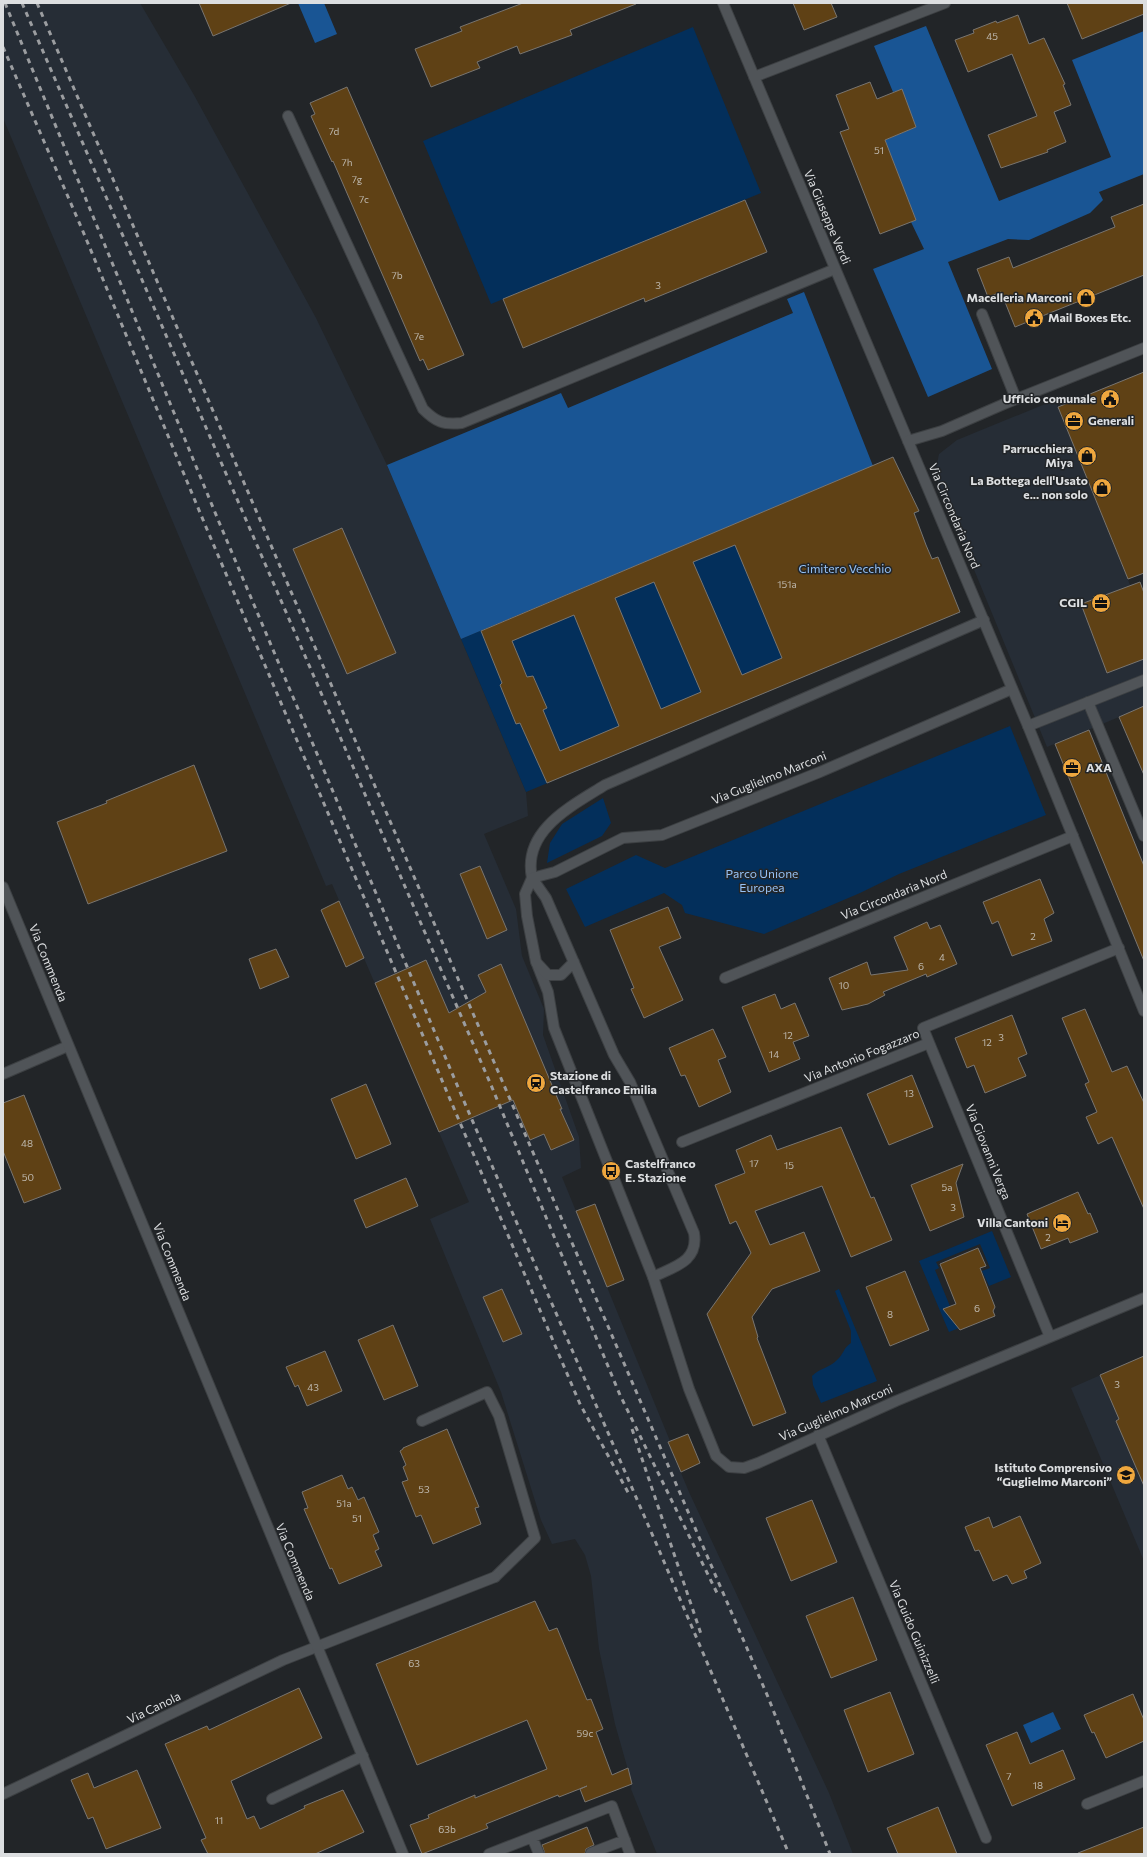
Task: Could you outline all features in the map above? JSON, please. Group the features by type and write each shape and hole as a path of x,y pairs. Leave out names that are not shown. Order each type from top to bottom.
{"street":[{"name":"Via Giuseppe Verdi","path":"723,3 908,442"},
{"path":"754,77 945,3"},
{"path":"288,116 423,409 439,422 451,424 462,423 835,269"},
{"path":"982,314 1016,399"},
{"path":"908,442 942,431 1016,399 1144,348"},
{"name":"Via Circondaria Nord","path":"908,442 1028,726 1144,1011"},
{"path":"653,1277 685,1262 694,1250 696,1243 694,1233 630,1082 614,1055 546,898 532,878 530,867 532,850 545,828 574,805 605,785 984,620"},
{"path":"1028,726 1144,680"},
{"name":"Via Guglielmo Marconi","path":"1012,689 820,772 662,835 623,838 555,872 532,878 525,894 536,962 548,992 554,1028 653,1277 689,1388 716,1456 729,1468 744,1468 896,1401 1144,1298"},
{"path":"1088,702 1144,836"},
{"name":"Via Circondaria Nord","path":"724,978 1073,836"},
{"name":"Via Commenda","path":"3,887 403,1854"},
{"name":"Via Antonio Fogazzaro","path":"682,1142 929,1043 923,1028 1119,948"},
{"path":"536,962 548,975 561,975 574,962"},
{"name":"Via Giovanni Verga","path":"929,1043 1050,1337"},
{"path":"3,1074 68,1046"},
{"path":"317,1647 495,1576 535,1538 499,1416 487,1392 422,1421"},
{"name":"Via Guido Guinizzelli","path":"818,1435 986,1838"},
{"name":"Via Canola","path":"3,1794 283,1660 317,1647"},
{"path":"272,1799 363,1756"},
{"path":"1087,1804 1144,1781"},
{"path":"489,1854 612,1806 630,1854"},
{"path":"532,1837 539,1854"},
{"path":"592,1853 625,1840"}],"shaded area":[{"path":"3,3 140,3 194,95 316,318 387,465 526,792 528,816 484,834 516,909 522,956 544,1009 543,1035 579,1137 581,1168 562,1177 670,1441 668,1442 689,1492 829,1793 853,1854 657,1854 631,1789 632,1784 615,1724 599,1649 591,1576 585,1555 575,1539 552,1544 541,1520 501,1392 430,1219 469,1202 332,884 326,886 3,118"},
{"path":"298,3 324,3 337,34 315,43"},
{"path":"926,26 999,201 1111,157 1072,60 1144,31 1144,174 1099,192 1103,200 1090,213 1029,240 1008,239 948,262 992,369 928,397 873,269 924,249 911,222 915,220 885,140 916,127 902,90 893,92 874,46"},
{"path":"804,292 873,466 461,639 387,465 561,393 568,408 793,313 787,299"},
{"path":"1055,400 1130,585 1140,582 1144,593 1144,776 1119,717 1047,747 938,482 936,469 939,454 957,440"},
{"name":"Istituto Comprensivo “Guglielmo Marconi”","path":"1144,1356 1144,1561 1071,1388"},
{"path":"1053,1712 1061,1729 1031,1743 1023,1725"}],"green space":[{"path":"693,27 761,193 491,304 423,141"},
{"name":"Cimitero Vecchio","path":"893,457 919,511 914,514 932,559 938,557 960,612 526,792 461,639"},
{"name":"Parco Unione Europea","path":"1010,726 1046,815 899,874 860,893 764,934 685,913 682,905 664,893 585,927 566,889 636,855 665,868"},
{"path":"603,798 611,823 602,836 547,863 550,843 562,824"},
{"path":"992,1231 1011,1277 989,1286 982,1271 990,1268 980,1244 936,1262 939,1268 935,1270 959,1328 949,1332 919,1261"},
{"path":"839,1289 877,1381 821,1403 813,1385 812,1376 835,1362 841,1356 846,1347 851,1343 851,1331 835,1291"}],"building":[{"path":"199,3 291,3 213,36"},
{"path":"523,3 636,4 570,30 572,35 520,54 517,46 477,62 480,68 431,87 415,49 462,31 460,27"},
{"path":"793,3 831,3 837,17 804,30"},
{"path":"1067,3 1144,3 1144,14 1082,39"},
{"path":"1018,15 1029,44 1044,38 1065,84 1063,85 1071,105 1054,112 1066,142 1047,150 1048,152 1001,168 988,135 1037,116 1012,54 968,72 955,40 974,33 973,30 996,21 997,23"},
{"path":"870,82 877,99 902,89 916,127 885,140 916,220 880,234 840,132 849,129 836,95"},
{"path":"347,87 464,355 428,370 423,359 420,361 333,161 332,162 311,116 315,114 310,103"},
{"path":"745,200 767,252 645,302 644,298 523,348 503,299"},
{"path":"1144,204 1144,275 1015,327 1001,292 988,297 977,269 1009,257 1013,268 1115,227 1111,217"},
{"path":"1144,372 1144,573 1128,579 1058,407"},
{"name":"Cimitero Vecchio","path":"893,457 919,511 914,513 932,559 938,557 960,612 547,783 520,723 516,724 500,685 502,683 481,631","holes":["735,545 782,658 742,675 693,562","654,582 701,692 661,709 615,598","574,615 619,726 560,751 543,710 547,708 533,676 527,677 512,641"]},
{"path":"342,528 396,653 347,674 293,549"},
{"path":"1140,582 1144,593 1144,659 1107,673 1081,604"},
{"path":"1144,706 1144,775 1119,717"},
{"path":"1089,730 1144,866 1144,961 1055,744"},
{"path":"194,765 227,851 88,904 57,822 107,803 106,801"},
{"path":"480,866 507,930 487,939 460,874"},
{"path":"1040,879 1054,913 1044,919 1052,941 1012,956 998,921 992,924 983,902"},
{"path":"339,901 364,958 346,967 321,910"},
{"path":"668,907 681,938 659,947 683,1000 644,1018 631,989 634,988 610,930"},
{"path":"927,922 930,929 940,925 957,964 927,977 926,974 883,992 885,995 868,1004 842,1010 829,978 867,962 871,975 908,970 894,937"},
{"path":"276,949 289,977 260,989 249,959"},
{"path":"426,960 449,1013 486,992 478,975 501,964 574,1140 551,1150 544,1134 530,1140 513,1100 439,1132 375,983"},
{"path":"775,994 781,1009 795,1003 809,1036 793,1042 800,1059 769,1072 742,1007"},
{"path":"1085,1009 1112,1072 1127,1066 1144,1103 1144,1209 1112,1137 1098,1144 1086,1117 1097,1112 1085,1084 1089,1082 1062,1018"},
{"path":"1012,1015 1027,1054 1018,1058 1026,1076 985,1093 974,1065 967,1068 955,1038"},
{"path":"713,1029 726,1057 718,1060 731,1092 699,1107 685,1075 681,1076 669,1048"},
{"path":"912,1075 933,1127 889,1145 867,1094"},
{"path":"366,1084 391,1144 356,1159 331,1099"},
{"path":"24,1095 61,1189 24,1203 3,1151 3,1103"},
{"path":"841,1127 871,1198 874,1197 892,1240 851,1257 822,1186 755,1211 770,1245 804,1232 820,1271 772,1289 752,1317 758,1337 757,1338 786,1413 753,1426 707,1314 751,1253 736,1221 730,1224 715,1185 745,1173 736,1150 771,1135 777,1150"},
{"path":"963,1164 956,1183 964,1217 930,1231 911,1185"},
{"path":"406,1178 418,1206 366,1228 354,1200"},
{"name":"Villa Cantoni","path":"1078,1192 1088,1214 1090,1213 1098,1232 1070,1243 1068,1238 1041,1249 1027,1214"},
{"path":"595,1204 624,1280 607,1287 576,1211"},
{"path":"978,1248 986,1266 980,1268 995,1307 993,1311 995,1316 960,1330 943,1309 956,1304 940,1264"},
{"path":"905,1271 929,1330 890,1346 866,1287"},
{"path":"502,1289 522,1334 503,1342 483,1297"},
{"path":"393,1325 418,1386 384,1400 358,1340"},
{"path":"325,1351 342,1391 307,1406 298,1385 295,1387 286,1367"},
{"path":"1144,1356 1144,1486 1116,1421 1119,1419 1100,1375"},
{"path":"447,1429 479,1507 475,1508 481,1524 433,1544 421,1515 416,1517 402,1482 408,1480 403,1467 406,1465 400,1451 403,1448"},
{"path":"688,1434 700,1463 681,1472 668,1442"},
{"path":"342,1475 348,1489 352,1487 358,1500 364,1497 379,1532 373,1535 379,1549 375,1551 382,1566 339,1584 332,1568 330,1569 304,1509 308,1508 302,1492"},
{"path":"812,1500 837,1562 791,1581 766,1518"},
{"path":"1020,1516 1041,1563 1024,1571 1027,1578 1012,1584 1007,1575 993,1581 979,1550 975,1551 965,1527 989,1517 993,1528"},
{"path":"853,1597 877,1660 831,1678 806,1616"},
{"path":"535,1601 549,1631 557,1628 587,1700 591,1699 603,1729 596,1732 612,1775 628,1768 632,1784 585,1802 580,1789 587,1786 559,1797 558,1795 486,1824 488,1828 422,1854 410,1825 429,1818 428,1815 475,1795 475,1798 547,1769 527,1720 417,1765 376,1664"},
{"path":"299,1688 322,1738 231,1781 247,1819 254,1816 260,1829 305,1808 304,1806 343,1790 364,1832 315,1854 208,1854 201,1840 206,1838 165,1744 207,1726 209,1730"},
{"path":"890,1692 914,1754 868,1772 844,1710"},
{"path":"1133,1694 1144,1720 1144,1741 1106,1758 1084,1715"},
{"path":"1017,1732 1030,1764 1063,1750 1075,1779 1012,1806 986,1745"},
{"path":"137,1770 161,1828 106,1849 93,1817 88,1819 71,1780 88,1773 94,1788"},
{"path":"938,1807 957,1854 898,1854 887,1828"},
{"path":"587,1827 594,1845 586,1849 585,1854 545,1854 542,1845"},
{"path":"1144,1827 1144,1854 1078,1853"}],"railway":[{"path":"5,3 219,522 463,1099 789,1854"},
{"path":"22,3 491,1085 620,1395 718,1595"},
{"path":"37,3 768,1697 830,1854"},
{"path":"3,47 82,229 206,527 580,1404 630,1496"},
{"path":"632,1429 702,1637"}],"place":[{"name":"Macelleria Marconi","path":"1086,298"},
{"name":"Mail Boxes Etc.","path":"1034,318"},
{"name":"Ufficio comunale","path":"1110,399"},
{"name":"Generali","path":"1074,421"},
{"name":"Parrucchiera Miya","path":"1087,456"},
{"name":"La Bottega dell'Usato e... non solo","path":"1102,488"},
{"name":"CGIL","path":"1101,603"},
{"name":"AXA","path":"1072,768"},
{"name":"Stazione di Castelfranco Emilia","path":"536,1083"},
{"name":"Castelfranco E. Stazione","path":"611,1171"},
{"name":"Villa Cantoni","path":"1062,1223"},
{"name":"Istituto Comprensivo “Guglielmo Marconi”","path":"1126,1475"}]}
